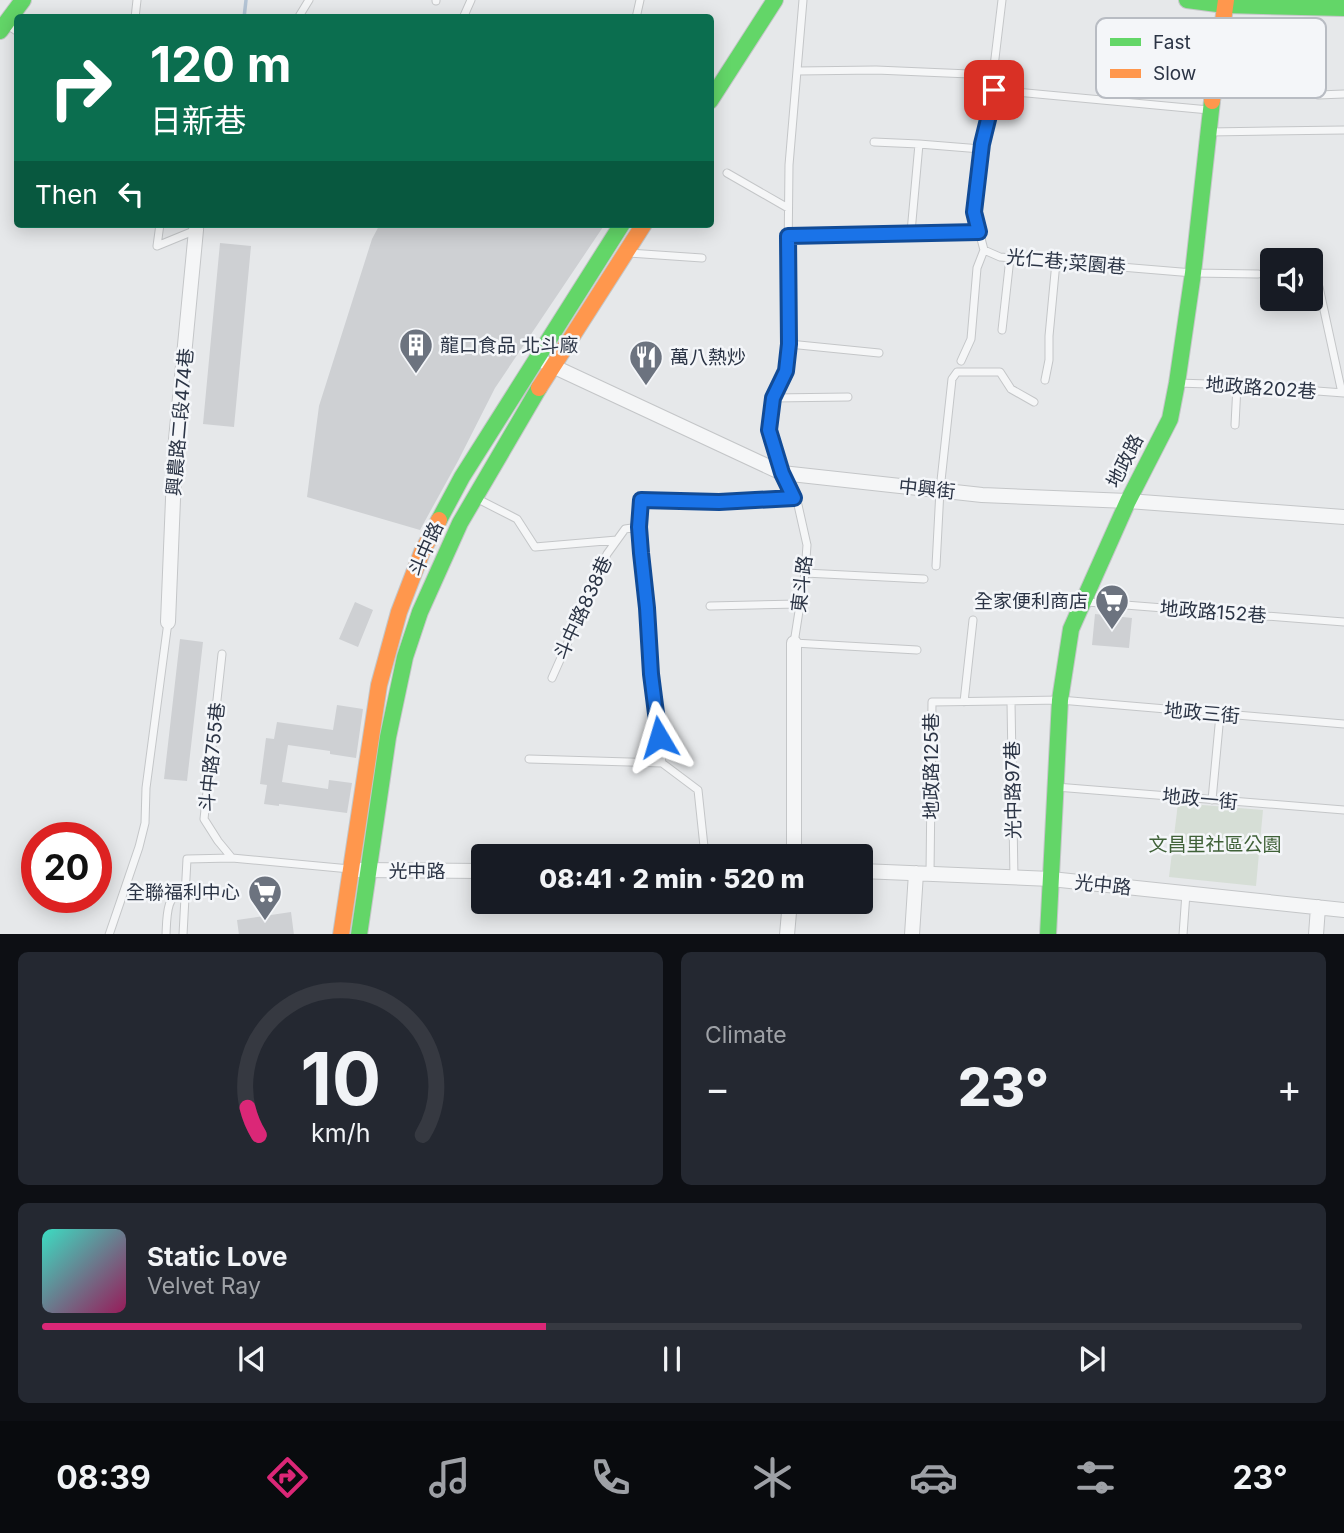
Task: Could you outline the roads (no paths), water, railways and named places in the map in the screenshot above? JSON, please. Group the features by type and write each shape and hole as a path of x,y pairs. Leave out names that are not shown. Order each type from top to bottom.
{"main road":[{"path":"714,95 775,0"},
{"path":"1187,0 1344,8"},
{"name":"地政路","path":"1048,934 1060,700 1071,629 1128,501 1170,419 1178,383 1193,273 1213,98"},
{"name":"斗中路","path":"341,934 379,685 399,612 422,552 462,477 619,228"},
{"name":"斗中路","path":"359,934 388,737 405,657 420,612 474,497 552,367 642,228"},
{"path":"371,735 388,737"}],"street":[{"name":"興農路二段474巷","path":"168,622 175,450 199,228"},
{"name":"中興街","path":"536,358 782,473 982,495 1128,501 1344,517"},
{"name":"東斗路","path":"794,643 794,844"},
{"name":"光中路","path":"351,870 471,871"},
{"name":"光中路","path":"873,871 1051,879 1344,910"},
{"path":"912,934 923,873"},
{"path":"1316,934 1318,907"},
{"path":"787,934 789,914"}],"lane":[{"name":"東斗路","path":"794,643 807,545 798,505 782,473 769,430 773,398 786,371 789,344 789,165 803,0"},
{"name":"光仁巷;菜園巷","path":"1002,0 993,75 994,90 981,149 974,212 984,250 999,257 1010,258 1193,273 1258,274"},
{"path":"798,71 876,70 993,75"},
{"path":"994,90 1211,110"},
{"path":"1326,95 1344,94"},
{"path":"1208,132 1344,130"},
{"path":"874,142 981,149"},
{"path":"911,233 919,144"},
{"path":"727,173 788,208"},
{"path":"159,228 157,246 197,228"},
{"path":"788,236 979,232"},
{"path":"610,241 626,253 702,258"},
{"path":"961,361 971,338 976,268 984,250"},
{"path":"1002,330 1010,258"},
{"path":"1045,380 1049,360 1056,262"},
{"path":"1323,305 1343,393"},
{"path":"789,344 879,354"},
{"path":"936,566 951,379 957,372 1000,372 1011,389 1034,402"},
{"name":"地政路202巷","path":"1178,383 1343,393"},
{"path":"1235,425 1237,385"},
{"path":"773,398 848,397"},
{"name":"斗中路838巷","path":"474,497 517,519 536,547 617,540"},
{"path":"662,763 651,674 639,527 641,500 719,502 794,498"},
{"name":"斗中路838巷","path":"552,678 607,554 625,529 639,527"},
{"path":"805,573 924,579"},
{"name":"地政路152巷","path":"1083,602 1344,622"},
{"path":"710,606 799,604"},
{"path":"964,702 972,620"},
{"path":"109,934 145,823 146,788 168,622"},
{"path":"794,643 917,650"},
{"name":"斗中路755巷","path":"222,654 204,819 232,858"},
{"name":"地政路125巷","path":"923,873 932,702 1060,700"},
{"name":"地政三街","path":"1060,700 1344,724"},
{"name":"光中路97巷","path":"1011,702 1014,878"},
{"path":"1212,800 1220,715"},
{"path":"529,759 662,763 698,790 704,844"},
{"name":"地政一街","path":"1055,787 1344,810"},
{"path":"183,934 187,859 232,858 351,870"},
{"path":"166,934 167,909 177,891 185,884"},
{"path":"1183,934 1186,893"}],"waterway":[{"path":"244,14 246,0"}],"place":[{"name":"龍口食品 北斗廠","path":"416,375"},
{"name":"萬八熱炒","path":"646,387"},
{"name":"全家便利商店","path":"1112,631"},
{"name":"全聯福利中心","path":"265,922"}],"park label":[{"name":"文昌里社區公園","path":"1215,844"}]}
